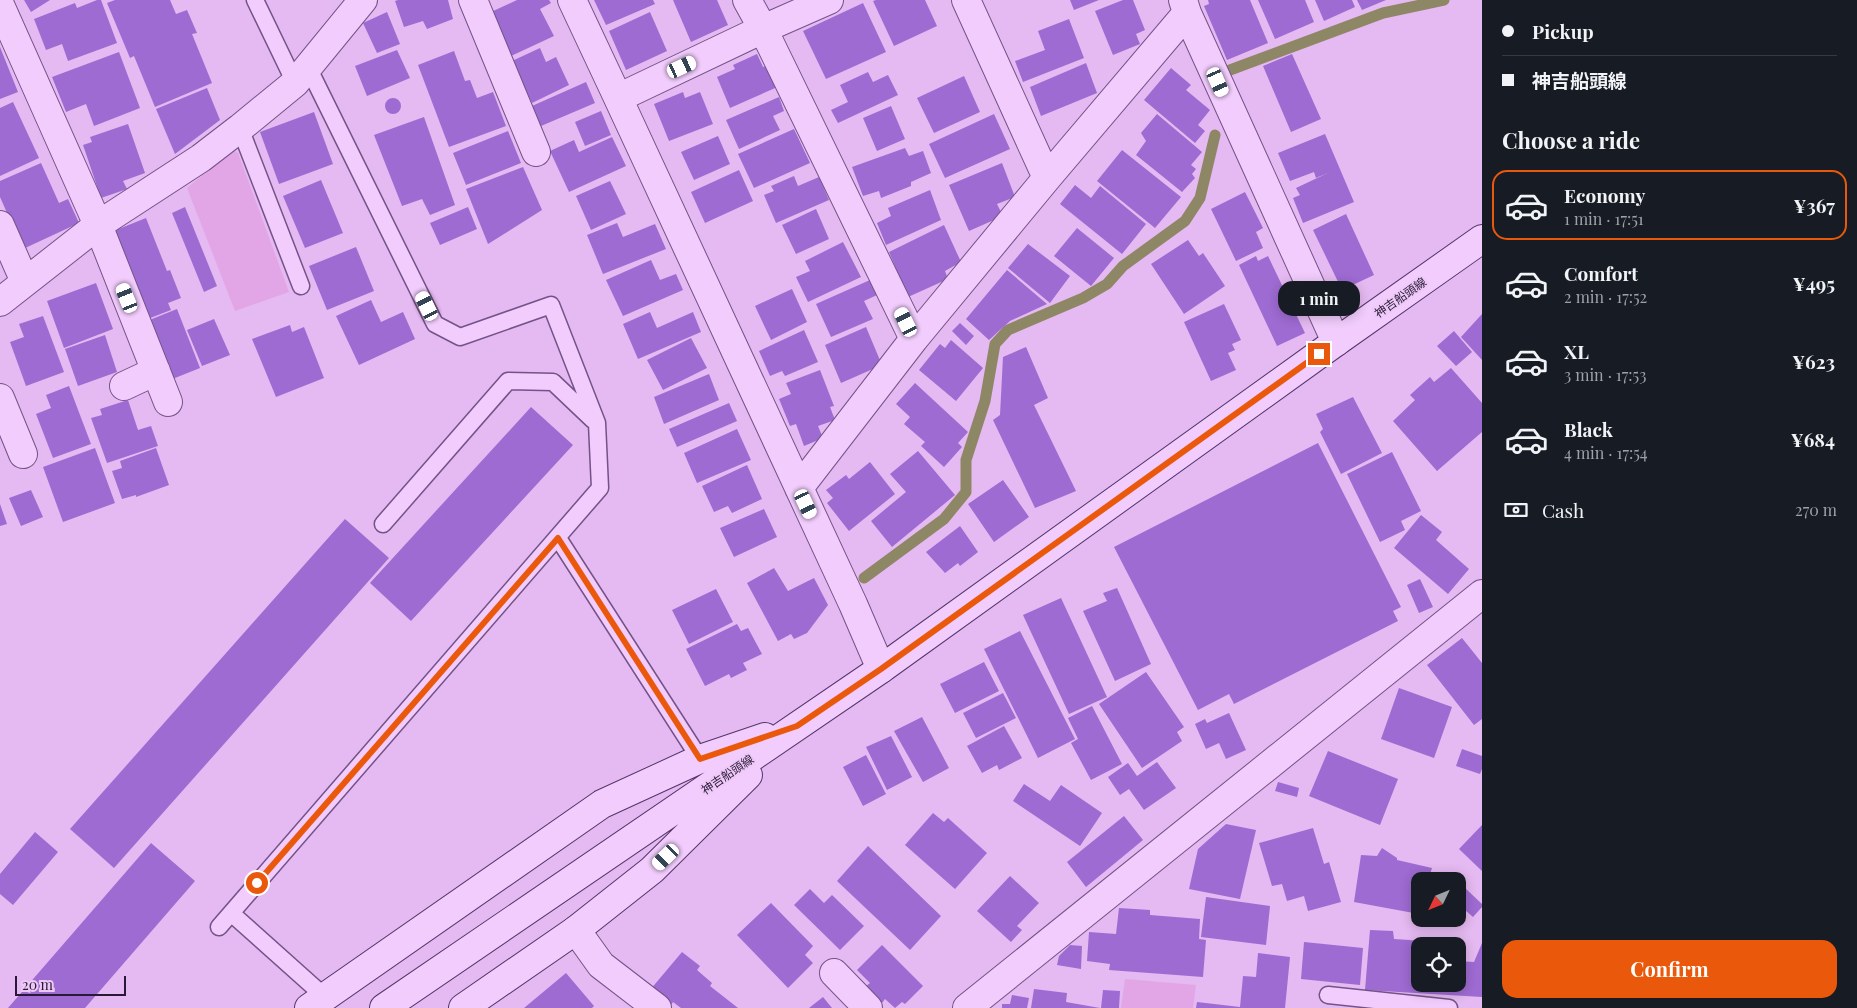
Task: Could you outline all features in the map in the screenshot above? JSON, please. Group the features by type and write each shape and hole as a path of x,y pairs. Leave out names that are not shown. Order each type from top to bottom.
{"street":[{"path":"0,302 98,225 201,158 240,128 301,75 364,0"},
{"path":"474,0 536,152"},
{"path":"572,0 881,669"},
{"path":"747,0 764,29 914,339"},
{"path":"618,98 829,0"},
{"path":"966,0 1047,178"},
{"path":"0,6 98,225 168,402"},
{"path":"799,488 914,339 1047,178 1185,6 1336,342"},
{"path":"0,225 25,282"},
{"name":"神吉船頭線","path":"384,1008 881,669 1482,239"},
{"path":"124,386 156,371"},
{"path":"0,398 23,454"},
{"path":"967,1008 1482,594"},
{"path":"317,1003 602,804 700,759 797,726"},
{"path":"463,1008 576,930 652,870 797,726"},
{"path":"576,930 601,965 657,1008"},
{"path":"834,972 868,1008"}],"lane":[{"path":"219,927 600,488 597,423 551,305 460,337 435,324 301,75 255,0"},
{"path":"240,128 301,286"},
{"path":"384,524 508,381 553,382 597,423"},
{"path":"558,538 700,759"},
{"path":"231,913 317,1003"},
{"path":"1328,994 1449,1008"}],"shaded area":[{"path":"233,150 238,153 289,292 235,311 187,188"},
{"path":"1125,979 1196,985 1193,1008 1121,1008"}],"building":[{"path":"24,0 50,0 31,12"},
{"path":"101,0 117,43 68,61 62,44 46,50 34,19 75,3 77,8"},
{"path":"115,0 170,0 176,14 187,10 197,33 192,34 212,83 155,107 134,56 130,58 107,3"},
{"path":"448,0 453,19 427,29 423,21 404,27 395,1"},
{"path":"517,0 549,0 551,3 540,9 554,36 511,56 491,12"},
{"path":"594,0 653,0 655,4 606,25"},
{"path":"673,0 717,0 728,25 691,42"},
{"path":"925,0 937,26 894,46 873,1"},
{"path":"1070,0 1099,0 1074,10"},
{"path":"1123,0 1133,0 1145,30 1136,34 1140,44 1113,55 1095,11"},
{"path":"1208,0 1250,0 1268,43 1227,60 1204,6 1209,4"},
{"path":"1258,0 1305,0 1314,22 1275,39"},
{"path":"1315,0 1352,0 1355,7 1324,21"},
{"path":"1357,0 1386,0 1362,10"},
{"path":"863,3 886,52 826,79 803,31"},
{"path":"387,12 400,44 377,53 363,23"},
{"path":"650,12 667,51 626,70 609,31"},
{"path":"1069,19 1084,58 1023,82 1015,61 1045,50 1038,31"},
{"path":"0,47 18,92 0,99"},
{"path":"540,48 546,62 556,57 569,85 532,103 512,61"},
{"path":"397,50 410,78 367,96 355,66"},
{"path":"454,51 465,81 470,80 477,98 493,92 506,126 449,147 418,65"},
{"path":"119,52 140,108 94,126 86,104 66,112 52,77"},
{"path":"757,54 763,67 773,63 782,85 730,108 717,77 735,69 733,65"},
{"path":"1292,54 1321,119 1291,132 1263,66"},
{"path":"1086,63 1097,93 1041,116 1030,87"},
{"path":"1171,68 1191,85 1186,90 1210,110 1198,125 1205,131 1195,143 1144,100"},
{"path":"868,72 873,82 888,75 898,95 838,123 831,110 848,102 840,85"},
{"path":"964,76 980,112 934,133 917,98"},
{"path":"586,82 595,103 541,126 532,106"},
{"path":"207,88 220,120 175,154 156,109"},
{"path":"683,92 685,98 700,92 713,124 669,141 654,104"},
{"path":"779,97 784,111 773,116 780,130 739,149 726,120"},
{"path":"390,98 396,98 401,103 399,112 390,114 385,109 385,103"},
{"path":"13,102 39,158 0,176 0,108"},
{"path":"891,106 905,139 877,151 863,118"},
{"path":"601,111 611,135 585,146 575,122"},
{"path":"314,112 333,164 279,184 260,132"},
{"path":"994,114 1010,149 945,178 929,144"},
{"path":"1157,114 1202,152 1191,165 1196,169 1192,174 1195,178 1182,192 1136,155 1146,141 1141,133"},
{"path":"424,117 455,205 430,215 422,199 402,206 374,135"},
{"path":"128,124 145,173 123,181 127,189 101,198 83,145 92,142 90,137"},
{"path":"794,129 810,163 754,188 738,154"},
{"path":"508,131 521,163 466,185 453,153"},
{"path":"1325,134 1354,202 1303,223 1293,198 1300,195 1296,188 1330,172 1316,178 1314,172 1290,181 1278,153"},
{"path":"718,136 730,164 694,180 681,152"},
{"path":"612,137 626,166 569,192 550,151 574,140 579,152"},
{"path":"905,148 909,156 923,151 931,173 911,182 911,186 881,198 879,191 863,196 852,167"},
{"path":"1122,150 1181,197 1155,228 1097,181"},
{"path":"41,163 59,203 68,199 79,223 23,249 0,197 0,181"},
{"path":"1002,163 1015,197 997,204 1003,216 969,231 949,185"},
{"path":"523,167 542,210 488,244 466,189"},
{"path":"739,170 753,201 705,223 691,192"},
{"path":"794,176 798,186 819,177 829,200 776,223 764,195 774,191 771,186"},
{"path":"321,180 343,233 305,248 283,196"},
{"path":"610,181 626,214 591,230 576,196"},
{"path":"1075,185 1091,198 1100,186 1146,224 1122,254 1060,204"},
{"path":"930,190 941,220 886,245 877,223 891,216 888,208"},
{"path":"1245,192 1263,228 1256,232 1263,248 1236,261 1211,209"},
{"path":"185,207 217,286 204,292 172,213"},
{"path":"468,207 477,229 440,245 430,223"},
{"path":"816,209 829,239 796,254 782,225"},
{"path":"1346,214 1374,275 1342,290 1313,230"},
{"path":"146,218 167,271 170,270 181,298 168,303 171,310 145,320 111,232"},
{"path":"617,223 623,237 655,224 666,249 603,274 587,235"},
{"path":"944,225 961,262 945,271 948,279 908,297 889,252"},
{"path":"1077,228 1114,258 1091,286 1054,256"},
{"path":"1188,240 1199,256 1203,253 1225,286 1184,314 1151,264"},
{"path":"843,242 861,277 808,302 796,277 810,271 805,261"},
{"path":"1028,244 1070,276 1050,303 1008,268"},
{"path":"356,247 374,291 327,310 309,266"},
{"path":"1256,256 1258,261 1268,256 1305,333 1277,346 1239,265"},
{"path":"651,260 660,280 676,274 683,290 623,316 606,280"},
{"path":"1007,270 1047,304 1010,321 989,340 966,319"},
{"path":"870,280 877,295 864,301 873,319 831,337 816,304"},
{"path":"96,283 113,329 64,348 47,301"},
{"path":"792,289 807,322 771,340 755,306"},
{"path":"371,300 381,322 403,312 415,339 359,365 336,316"},
{"path":"1224,304 1241,340 1232,344 1235,350 1228,353 1236,370 1211,381 1184,322"},
{"path":"177,309 200,368 170,380 147,321"},
{"path":"650,312 657,328 693,312 701,332 638,359 623,324"},
{"path":"1482,314 1482,360 1461,337"},
{"path":"43,316 64,372 26,386 10,342 24,337 19,324"},
{"path":"214,319 230,355 202,366 187,330"},
{"path":"960,323 974,336 966,345 952,331"},
{"path":"290,325 292,332 304,327 324,378 276,397 252,339"},
{"path":"866,327 882,365 841,383 825,345"},
{"path":"804,330 818,362 785,376 782,371 770,376 759,351"},
{"path":"1454,331 1472,352 1456,366 1437,346"},
{"path":"105,335 117,372 78,386 65,349"},
{"path":"691,338 707,368 663,390 647,360"},
{"path":"951,340 983,368 956,401 919,370 940,344 945,348"},
{"path":"1026,347 1048,398 1034,405 1076,491 1035,508 993,420 1000,415 1003,357"},
{"path":"1451,368 1482,403 1482,432 1437,471 1393,421 1415,400 1410,395 1430,377 1434,382"},
{"path":"820,370 834,406 830,407 835,420 818,426 823,438 804,446 796,424 790,426 779,399 791,394 786,383"},
{"path":"709,374 719,400 664,424 654,397"},
{"path":"915,383 968,432 958,443 962,447 944,467 921,446 925,442 904,424 910,417 896,404"},
{"path":"69,386 91,444 53,458 36,414 51,408 46,395"},
{"path":"1353,397 1382,453 1341,474 1320,432 1323,429 1316,414"},
{"path":"128,400 138,430 151,426 158,446 107,463 91,418 102,415 100,409"},
{"path":"729,403 737,421 677,447 669,429"},
{"path":"531,407 573,445 411,621 370,583"},
{"path":"737,429 751,460 697,483 684,453"},
{"path":"1318,443 1401,607 1393,611 1398,621 1234,704 1229,694 1198,710 1114,547"},
{"path":"95,448 115,503 63,522 43,467"},
{"path":"156,448 169,485 136,497 136,495 122,499 112,471 122,468 120,461"},
{"path":"918,451 955,495 892,547 871,521 906,492 890,474"},
{"path":"1392,452 1421,511 1401,521 1405,530 1380,542 1347,474"},
{"path":"870,462 895,494 849,531 827,503 833,498 826,490 846,475 849,479"},
{"path":"747,465 762,499 732,513 728,506 714,512 702,486"},
{"path":"1003,480 1029,517 994,542 968,504"},
{"path":"31,490 43,517 21,526 9,498"},
{"path":"0,504 7,524 0,526"},
{"path":"764,509 777,537 734,557 720,528"},
{"path":"1421,515 1442,532 1436,540 1469,569 1448,594 1394,548"},
{"path":"345,519 389,558 114,868 70,829"},
{"path":"960,526 978,552 960,566 958,563 945,573 926,552"},
{"path":"774,568 788,591 814,578 828,605 807,633 794,639 791,634 778,641 747,583"},
{"path":"1420,579 1433,607 1419,613 1407,585"},
{"path":"1117,588 1151,664 1115,681 1083,611 1107,601 1103,593"},
{"path":"716,589 733,622 689,644 672,610"},
{"path":"1061,598 1107,697 1069,714 1023,615"},
{"path":"737,624 741,631 748,628 762,654 743,663 747,670 731,678 729,674 705,686 686,649"},
{"path":"1020,631 1075,739 1038,758 984,649"},
{"path":"1462,638 1482,663 1482,719 1474,725 1427,665"},
{"path":"984,662 999,691 955,713 940,684"},
{"path":"1146,672 1184,727 1177,732 1182,741 1142,768 1099,704"},
{"path":"1399,688 1452,707 1434,758 1381,739"},
{"path":"1003,693 1016,718 976,738 963,713"},
{"path":"1092,706 1122,764 1091,780 1071,743 1078,739 1068,718"},
{"path":"1229,713 1246,750 1226,759 1219,743 1206,749 1195,724 1205,719 1207,723"},
{"path":"922,717 949,768 923,782 894,731"},
{"path":"1004,726 1022,758 999,770 997,765 982,773 967,746"},
{"path":"891,736 912,777 887,790 866,747"},
{"path":"1462,749 1482,756 1480,774 1456,766"},
{"path":"1328,751 1398,779 1380,825 1309,796"},
{"path":"866,755 886,794 863,806 843,767"},
{"path":"1157,762 1176,788 1144,810 1129,789 1120,795 1108,777 1128,763 1137,776"},
{"path":"1278,782 1299,788 1297,797 1275,791"},
{"path":"1024,784 1050,801 1061,785 1102,813 1080,846 1013,801"},
{"path":"933,813 944,822 948,818 987,853 955,889 905,845"},
{"path":"1124,816 1143,840 1086,887 1067,862"},
{"path":"1226,824 1256,830 1240,899 1189,889 1198,849"},
{"path":"1482,825 1482,871 1459,849"},
{"path":"1313,828 1324,864 1329,862 1341,902 1308,911 1304,896 1287,901 1282,884 1272,886 1259,843"},
{"path":"35,832 58,852 13,905 0,894 0,874"},
{"path":"151,843 195,881 85,1008 8,1008"},
{"path":"868,846 941,916 910,950 837,881"},
{"path":"1382,848 1397,858 1397,860 1432,868 1431,872 1411,872 1411,913 1354,902 1361,855 1377,856"},
{"path":"1010,876 1039,903 1017,926 1022,930 1011,942 977,911"},
{"path":"810,889 824,903 832,895 864,926 840,950 794,905"},
{"path":"1466,889 1482,904 1482,907 1473,917 1466,911"},
{"path":"1206,897 1270,906 1266,945 1201,937"},
{"path":"771,903 813,946 805,955 813,963 788,988 737,935"},
{"path":"1119,908 1150,910 1150,915 1200,919 1199,939 1206,940 1203,977 1109,970 1110,964 1087,961 1089,932 1116,934"},
{"path":"1370,930 1393,931 1394,939 1411,940 1411,992 1466,992 1466,962 1474,962 1482,943 1482,997 1365,990"},
{"path":"1304,942 1363,948 1360,985 1301,979"},
{"path":"882,945 923,986 905,1004 902,1002 895,1008 885,999 882,1003 865,987 870,983 857,970"},
{"path":"1070,945 1082,946 1081,969 1057,965 1059,956"},
{"path":"682,952 700,966 697,970 712,983 710,986 738,1008 681,1008 673,1002 670,1007 650,990"},
{"path":"1258,953 1290,957 1285,1008 1196,1008 1197,1002 1240,1007 1243,976 1256,977"},
{"path":"566,973 594,1006 592,1008 524,1008"},
{"path":"1034,989 1067,993 1066,1002 1100,1008 1031,1008"},
{"path":"1103,990 1120,991 1119,1008 1101,1008"},
{"path":"1012,995 1029,998 1027,1008 1002,1008 1002,1004 1010,1004"},
{"path":"823,997 832,1008 809,1008"}],"waterway":[{"path":"1230,70 1383,13 1444,0"},
{"path":"864,578 944,519 966,492 966,460 985,401 995,344 1008,330 1083,298 1107,284 1123,266 1185,221 1200,198 1215,135"}],"route":[{"path":"257,883 558,538 700,759 797,726 881,669 1319,354"}]}
